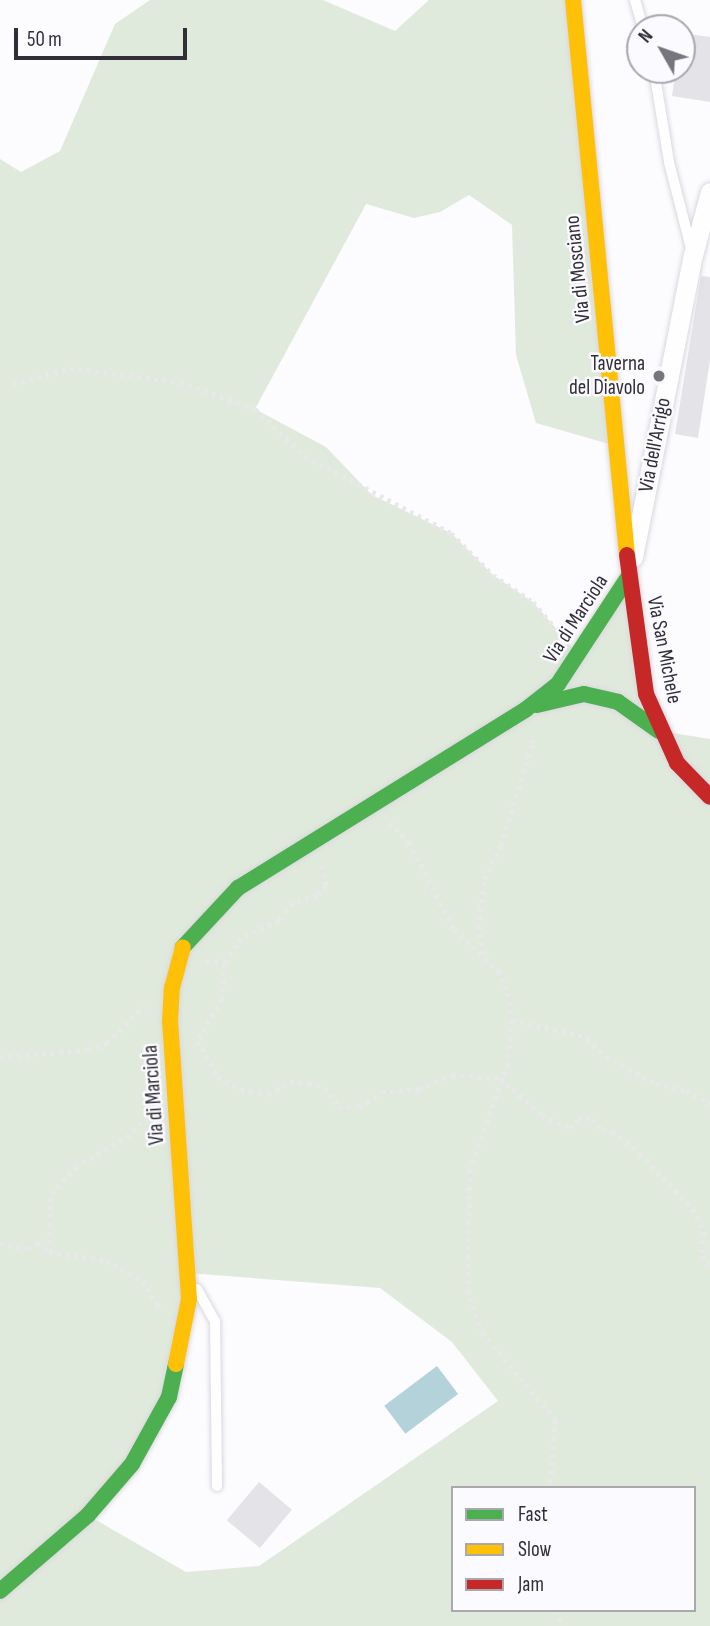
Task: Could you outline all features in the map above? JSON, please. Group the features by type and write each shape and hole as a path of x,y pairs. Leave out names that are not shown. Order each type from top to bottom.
{"street":[{"name":"Via di Mosciano","path":"573,0 629,576"},
{"name":"Via dell'Arrigo","path":"629,576 693,256 710,192"},
{"name":"Via di Marciola","path":"0,1591 88,1515 132,1464 169,1397 188,1316 188,1273 175,1094 172,988 184,943 203,921 239,888 525,710 558,684 580,656 629,576"},
{"name":"Via San Michele","path":"629,576 646,694 660,731 677,763 710,797"},
{"name":"Via di Marciola","path":"525,710 560,696 584,694 628,706 660,731"}],"lane":[{"path":"656,84 669,162 693,256"},
{"path":"188,1273 215,1321 217,1486"}],"path":[{"path":"13,384 69,368 180,382 255,409 305,456 451,533 493,575 533,602 580,656"},
{"path":"484,955 478,928 485,879 501,846 531,743 525,710"},
{"path":"372,804 409,842 454,929 469,947 484,955 499,971 512,1020 508,1064 500,1078 498,1101 470,1170 468,1290 482,1333 556,1420 550,1486"},
{"path":"313,841 326,886 317,896 292,904 279,921 241,938 225,963 222,999 198,1041 218,1077 241,1090 268,1094 290,1082 308,1083 325,1087 339,1107 359,1108 382,1092 419,1089 453,1074 500,1078 542,1115 570,1128 578,1119 593,1119 602,1130 612,1132 640,1153 693,1209 704,1231 702,1256 710,1270"},
{"path":"0,1058 50,1055 107,1043 148,1002 172,988"},
{"path":"512,1020 588,1038 606,1056 646,1079 710,1104"},
{"path":"49,1252 51,1194 75,1167 127,1137 175,1094"},
{"path":"0,1244 28,1249 37,1243 49,1252 106,1261 143,1282 156,1304 188,1316"}],"green space":[{"path":"150,0 323,0 395,31 429,0 573,0 616,446 536,423 516,355 512,225 469,195 440,212 414,218 366,204 255,409 326,447 372,495 451,533 493,575 533,602 580,656 629,576 660,731 710,739 710,1626 0,1626 0,159 21,172 60,151 115,24","holes":["188,1273 380,1288 452,1342 498,1401 259,1566 186,1572 89,1516 169,1397"]}],"water":[{"path":"437,1366 458,1394 405,1434 384,1406"}],"building":[{"path":"696,35 710,37 710,102 672,96 674,84 696,84"},
{"path":"701,276 710,277 710,360 698,438 675,434"},
{"path":"259,1482 292,1510 260,1548 227,1520"}],"traffic: fast":[{"path":"183,947 238,888 525,710 558,684 629,576"},
{"path":"537,705 584,694 618,702 659,731"},
{"path":"0,1591 88,1515 132,1464 169,1397 176,1364"}],"traffic: slow":[{"path":"573,0 627,555"},
{"path":"176,1364 189,1299 170,1022 172,988 183,947"}],"traffic: jam":[{"path":"627,555 646,694 677,763 710,797"}],"place":[{"name":"Taverna del Diavolo","path":"659,376"}]}
